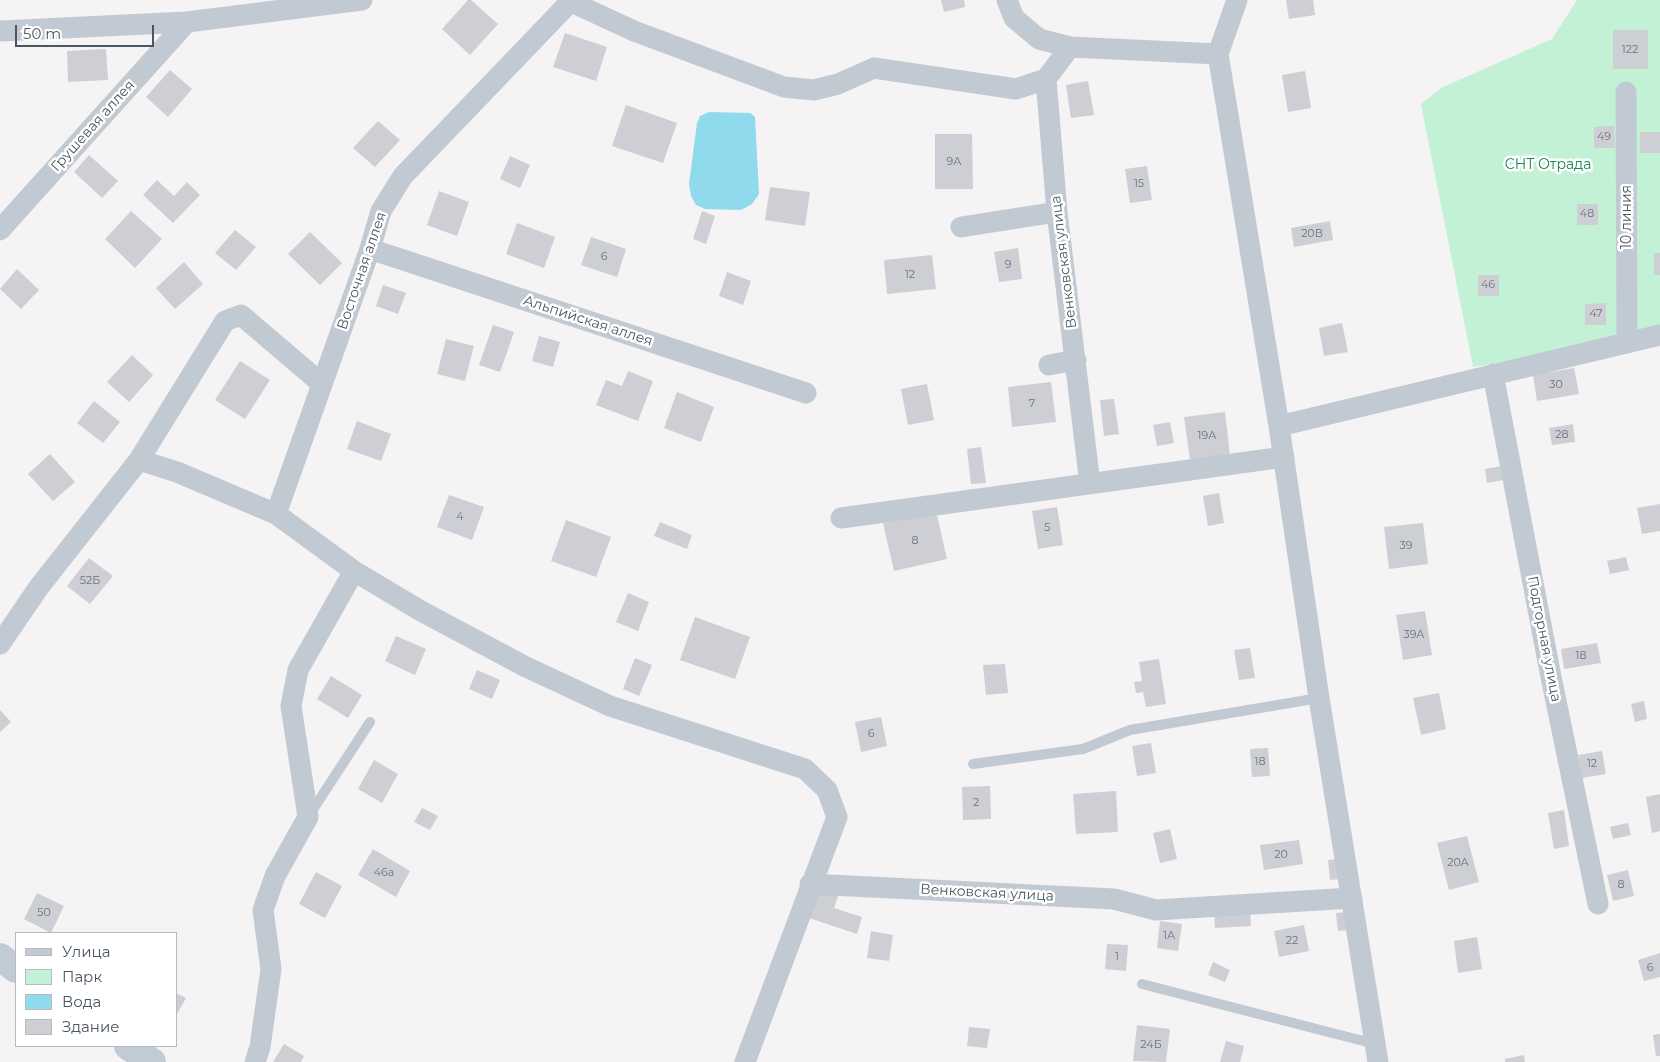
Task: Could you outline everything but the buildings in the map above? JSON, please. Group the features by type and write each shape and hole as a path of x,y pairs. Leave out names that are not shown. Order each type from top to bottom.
{"main road":[{"path":"130,1047 152,1062"}],"street":[{"path":"0,31 187,22 357,0"},
{"path":"1007,0 1014,18 1039,39 1070,47 1218,54"},
{"path":"1237,0 1218,54 1284,457 1319,698 1377,1053"},
{"path":"570,1 634,31 784,87 814,90 838,84 874,68 1016,89 1046,79 1070,47"},
{"name":"Восточная аллея","path":"276,514 370,249 381,211 403,176 570,1"},
{"name":"Грушевая аллея","path":"0,230 187,22"},
{"name":"Венковская улица","path":"1046,79 1057,212 1090,484"},
{"name":"10 линия","path":"1626,92 1627,343"},
{"path":"960,227 1057,212"},
{"name":"Альпийская аллея","path":"370,249 806,393"},
{"path":"0,644 39,587 139,460 225,322 241,315 322,384"},
{"path":"1279,426 1660,335"},
{"path":"1049,365 1076,360"},
{"name":"Подгорная улица","path":"1493,374 1553,687 1598,904"},
{"path":"841,518 1284,457"},
{"path":"139,460 177,472 276,514 354,570 420,611 526,667 610,706 805,769 827,790 836,817 745,1062"},
{"path":"255,1062 260,1047 271,969 263,910 275,876 308,817 291,706 298,670 354,570"},
{"name":"Венковская улица","path":"810,884 1114,899 1156,910 1352,898"}],"lane":[{"path":"973,764 1083,749 1130,730 1319,698"},
{"path":"308,817 370,722"},
{"path":"1142,984 1377,1053"}],"green space":[{"name":"СНТ Отрада","path":"1577,0 1660,0 1660,338 1473,367 1421,104 1441,88 1552,39"}],"water":[{"path":"709,112 750,113 755,117 759,194 752,204 741,210 705,209 696,205 691,196 689,184 697,123 700,116"}]}
